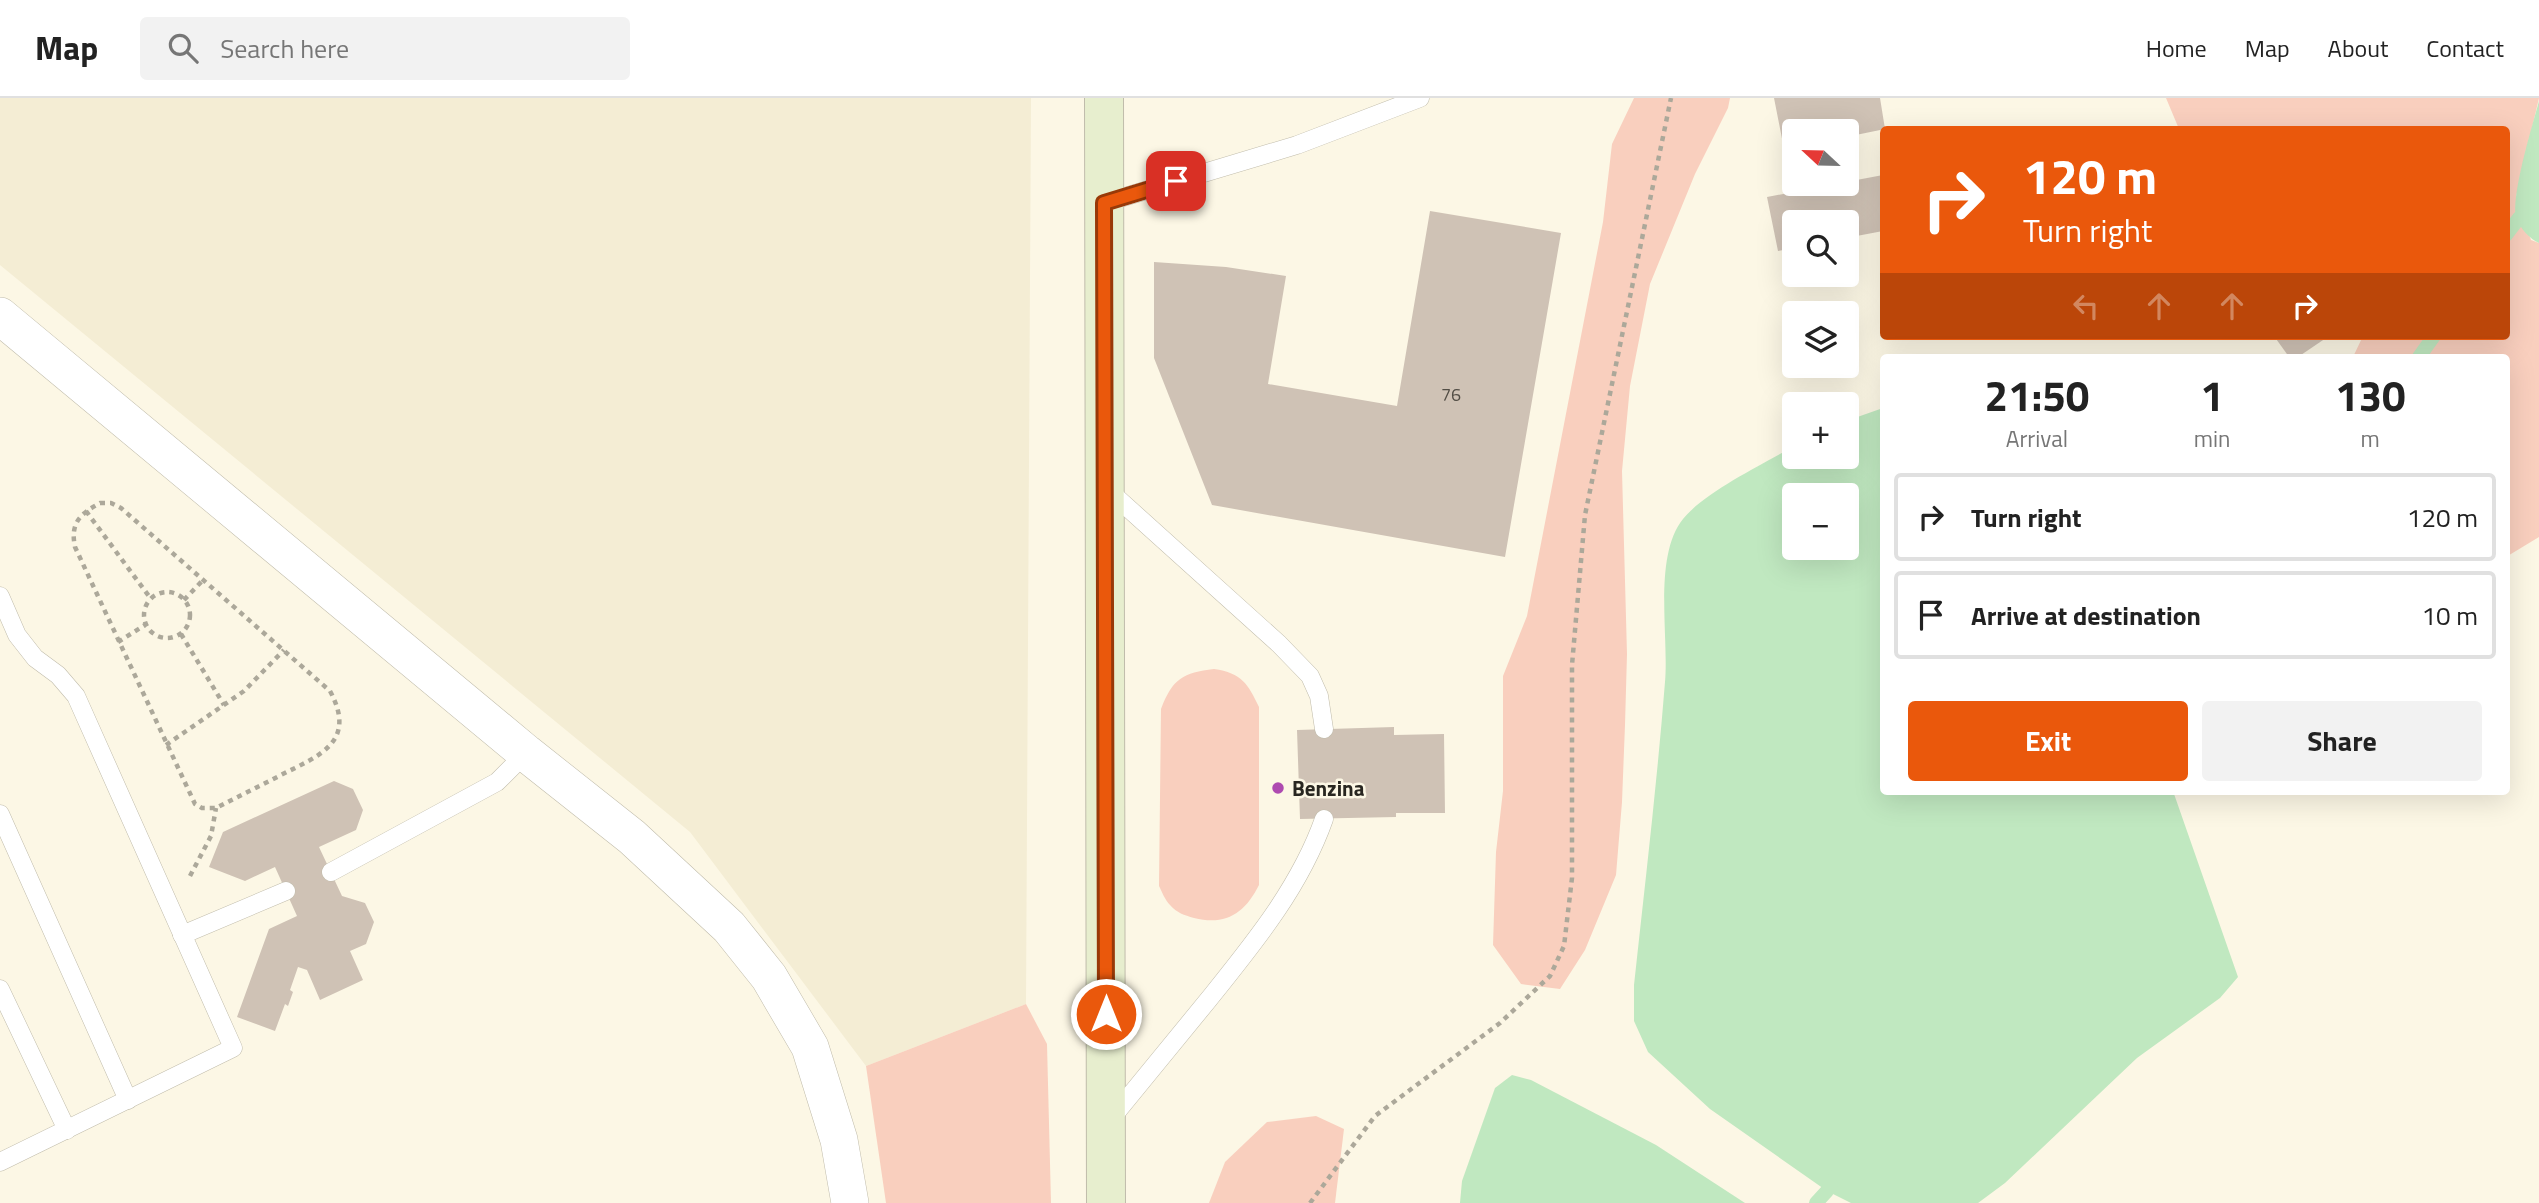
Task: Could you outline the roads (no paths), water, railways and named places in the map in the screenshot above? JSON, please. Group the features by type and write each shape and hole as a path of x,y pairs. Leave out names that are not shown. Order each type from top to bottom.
{"main road":[{"path":"1104,98 1106,1203"}],"street":[{"path":"0,316 526,753 632,836 729,927 769,977 810,1047 839,1140 850,1203"}],"lane":[{"path":"1104,203 1297,145 1420,98"},
{"path":"1106,489 1279,644 1310,676 1320,696 1324,730"},
{"path":"0,596 17,635 35,658 58,676 76,696 233,1048 0,1162"},
{"path":"331,872 497,782 526,753"},
{"path":"0,814 128,1100"},
{"path":"1106,1125 1239,961 1291,889 1313,849 1324,819"},
{"path":"182,934 286,891"},
{"path":"0,989 67,1130"}],"waterway":[{"path":"2510,230 2519,218 2539,204"},
{"path":"2421,354 2431,340"},
{"path":"1816,1203 1836,1176"}],"place":[{"name":"Benzina","path":"1278,788"}]}
